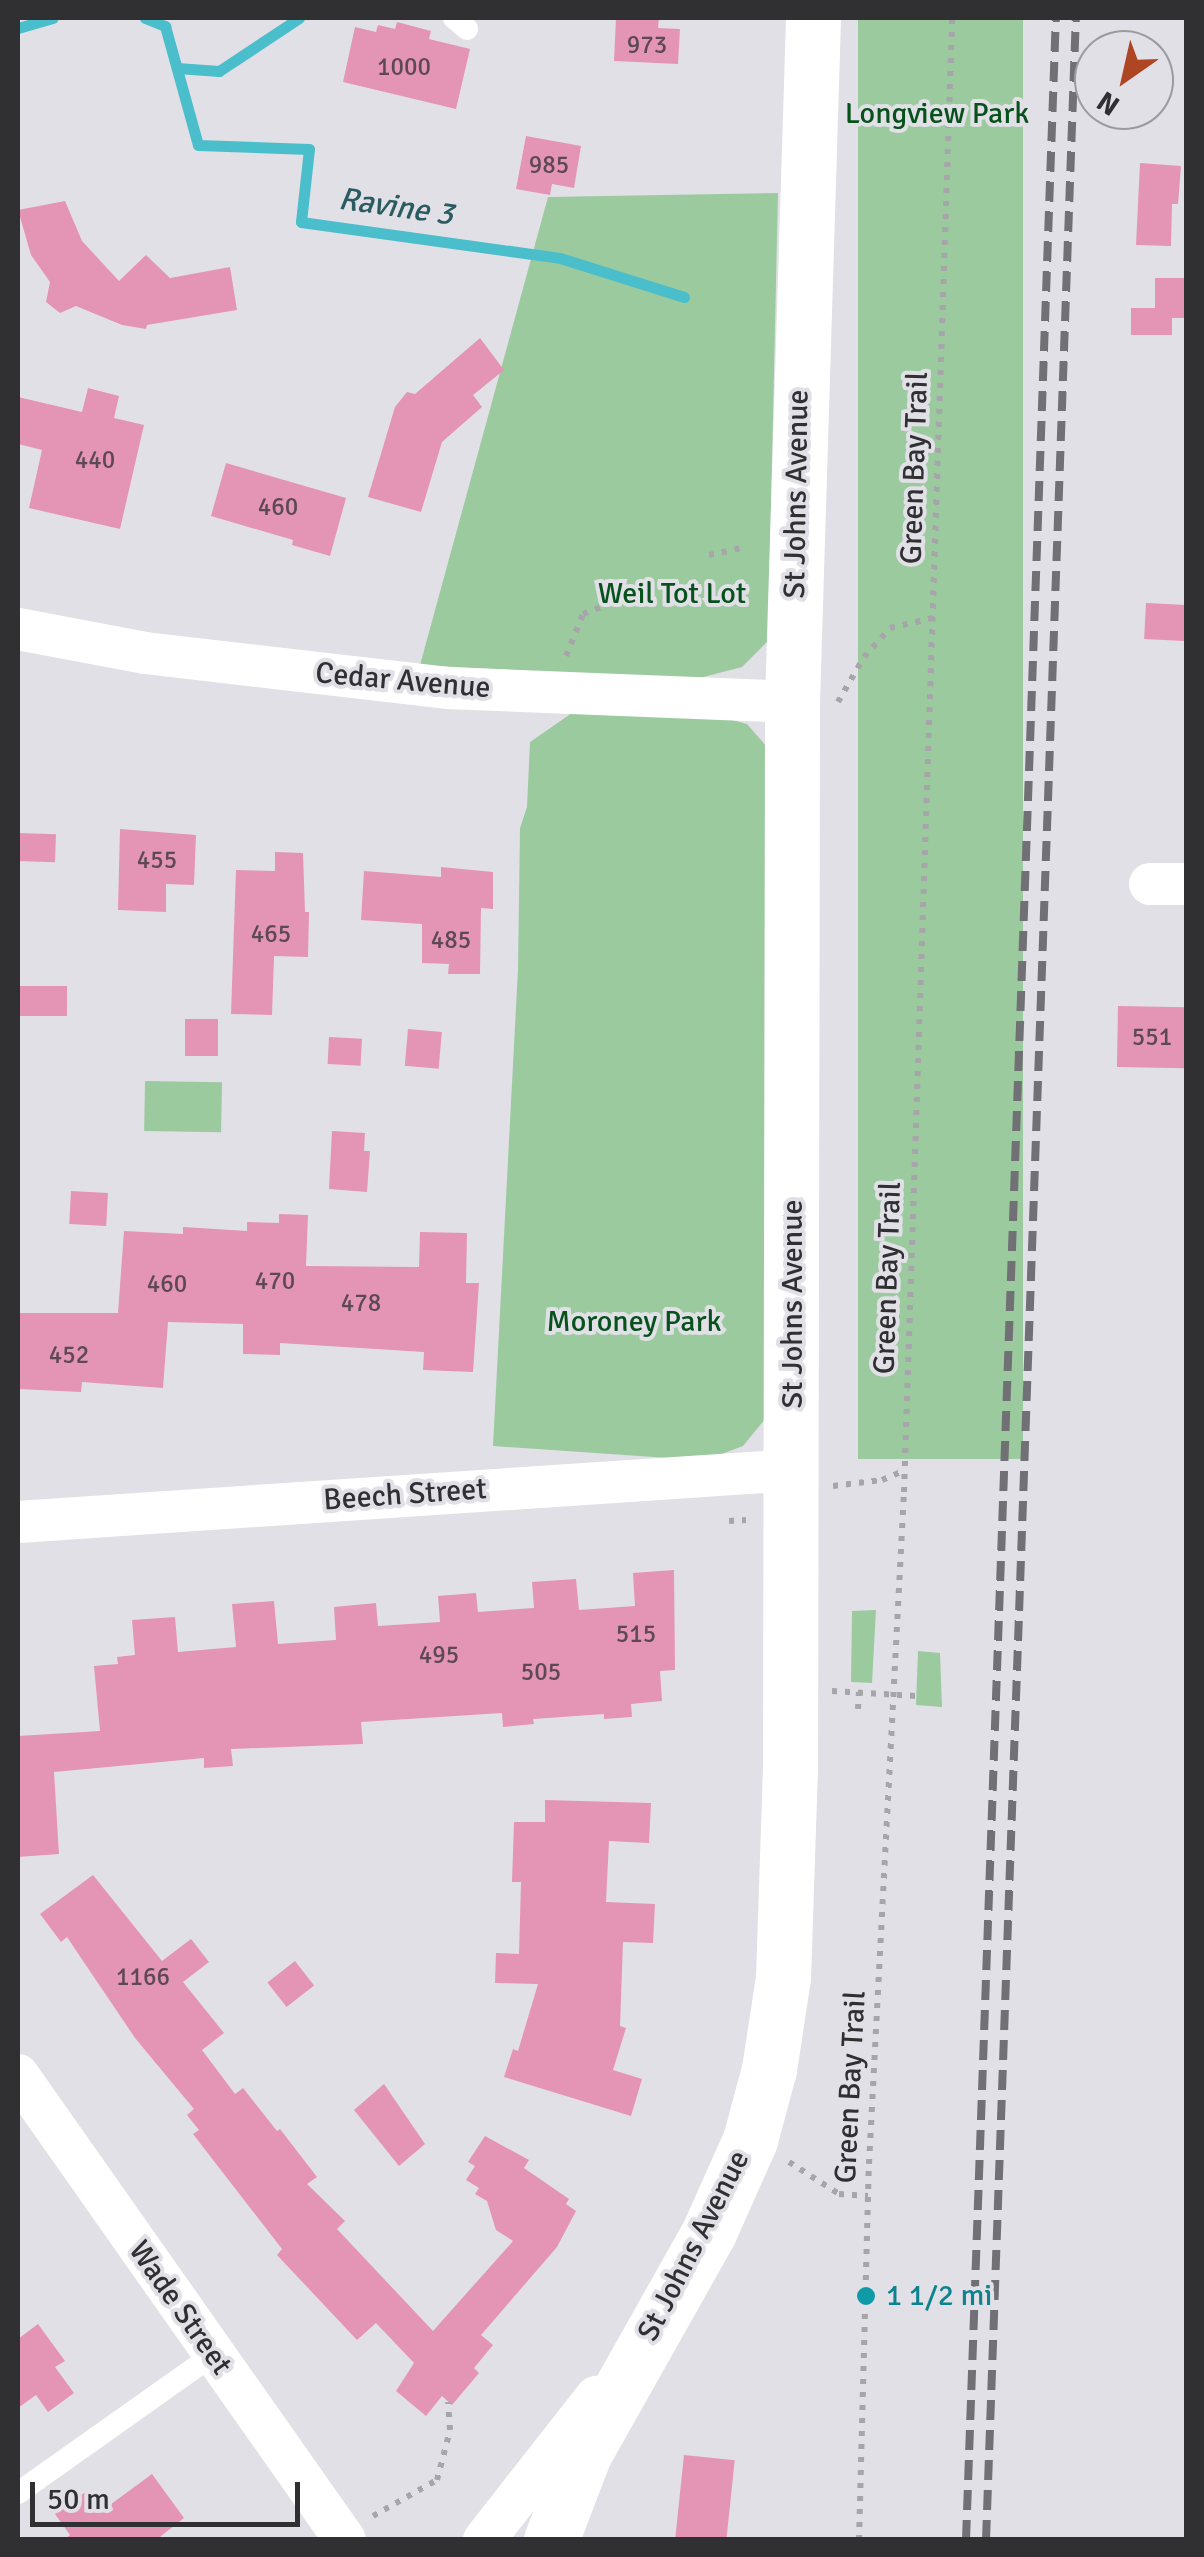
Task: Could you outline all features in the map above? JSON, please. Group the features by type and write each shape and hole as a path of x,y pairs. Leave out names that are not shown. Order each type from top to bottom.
{"street":[{"name":"St Johns Avenue","path":"551,2540 584,2454 709,2232 750,2140 769,2069 783,1978 791,1689 809,1478 792,702 814,18"},
{"name":"Cedar Avenue","path":"18,629 146,653 428,686 792,702"},
{"name":"Beech Street","path":"18,1522 809,1478"},
{"name":"Wade Street","path":"18,2075 344,2538"},
{"path":"484,2540 653,2326"}],"lane":[{"path":"18,2493 213,2355"}],"path":[{"name":"Green Bay Trail","path":"860,2540 868,2196 904,1470 952,18"},
{"path":"709,555 746,546"},
{"path":"565,692 566,648 583,614 615,602"},
{"path":"792,702 839,702 864,657 890,628 933,618"},
{"path":"809,1478 853,1486 904,1470"},
{"path":"791,1689 916,1696"},
{"path":"858,1708 860,1692"},
{"path":"750,2140 839,2194 868,2196"},
{"path":"344,2538 385,2506 437,2480 450,2430 448,2402"}],"green space":[{"name":"Longview Park","path":"858,18 1023,18 1023,1459 858,1459"},
{"name":"Weil Tot Lot","path":"778,193 768,641 742,667 692,680 420,665 548,197"},
{"name":"Moroney Park","path":"572,713 713,715 747,724 768,748 765,1419 743,1446 719,1455 683,1459 493,1446 518,969 520,828 527,807 530,742"},
{"path":"145,1081 222,1082 221,1132 144,1131"},
{"path":"876,1610 872,1683 851,1682 852,1611"},
{"path":"918,1651 940,1653 942,1707 916,1705"}],"building":[{"path":"616,18 659,18 658,28 680,29 678,64 614,61"},
{"path":"397,22 431,31 429,39 470,49 456,109 343,82 355,27 376,32 378,25 395,29"},
{"path":"526,136 581,146 574,188 552,184 550,195 516,189"},
{"path":"1140,163 1181,166 1178,204 1172,204 1171,246 1136,245"},
{"path":"65,201 82,241 119,281 146,255 170,278 230,267 237,310 147,325 146,329 122,325 76,306 60,313 46,302 50,282 31,255 18,210"},
{"path":"1155,278 1186,278 1186,318 1172,318 1172,335 1131,335 1131,308 1155,308"},
{"path":"480,338 504,370 473,395 482,407 442,442 421,512 368,497 395,407 407,392 415,394"},
{"path":"88,388 119,396 114,418 144,425 120,529 29,508 42,450 18,444 18,397 82,412"},
{"path":"226,463 346,498 330,556 292,545 293,540 211,516"},
{"path":"1146,603 1186,605 1184,641 1144,639"},
{"path":"120,829 196,835 194,885 166,884 166,912 118,910"},
{"path":"18,833 56,834 55,862 18,861"},
{"path":"275,852 303,853 305,912 309,912 308,957 274,956 272,1015 231,1014 236,870 275,871"},
{"path":"441,867 493,872 493,909 481,908 480,974 448,974 449,964 422,963 422,924 361,920 364,871 441,877"},
{"path":"18,986 67,986 67,1016 18,1016"},
{"path":"1118,1006 1186,1007 1185,1068 1117,1067"},
{"path":"185,1019 218,1019 218,1056 185,1056"},
{"path":"408,1029 442,1032 439,1069 405,1066"},
{"path":"329,1037 362,1039 361,1066 328,1064"},
{"path":"332,1131 365,1133 364,1151 370,1151 367,1192 329,1189"},
{"path":"71,1191 108,1193 106,1226 69,1224"},
{"path":"279,1214 308,1215 306,1266 419,1267 420,1232 467,1233 466,1283 479,1283 473,1372 423,1370 424,1352 280,1343 280,1355 243,1354 243,1324 168,1322 163,1388 82,1382 81,1392 18,1389 18,1313 118,1313 124,1231 183,1234 183,1227 247,1231 247,1222 279,1223"},
{"path":"674,1570 675,1670 660,1671 662,1701 631,1704 632,1717 604,1719 604,1714 533,1719 534,1724 503,1727 502,1713 361,1722 363,1744 231,1749 233,1766 204,1768 204,1758 54,1772 59,1854 18,1857 18,1736 100,1731 94,1666 118,1664 117,1657 135,1655 132,1620 175,1617 178,1652 236,1647 232,1604 274,1601 278,1644 336,1640 334,1607 376,1603 378,1626 440,1622 438,1596 476,1593 478,1612 534,1608 532,1582 576,1579 579,1610 635,1606 633,1573"},
{"path":"545,1800 651,1803 649,1843 609,1841 606,1902 655,1904 653,1943 623,1942 620,2026 626,2028 613,2070 642,2079 631,2116 504,2077 513,2049 518,2051 538,1984 495,1983 496,1953 519,1954 521,1882 512,1882 514,1822 545,1822"},
{"path":"93,1875 162,1961 191,1939 209,1962 183,1982 224,2033 202,2050 235,2094 243,2088 277,2131 280,2129 317,2177 307,2184 345,2221 337,2229 433,2331 513,2241 496,2230 487,2201 475,2194 479,2188 466,2180 475,2166 468,2162 485,2136 529,2160 524,2168 569,2199 566,2204 576,2211 557,2247 481,2335 493,2345 474,2368 479,2373 452,2405 442,2396 426,2416 396,2391 414,2363 376,2323 357,2340 277,2255 282,2249 193,2134 199,2130 187,2115 194,2109 135,2038 67,1937 61,1942 40,1914"},
{"path":"295,1961 314,1985 287,2007 267,1983"},
{"path":"384,2084 425,2144 399,2166 354,2110"},
{"path":"38,2324 65,2361 55,2367 74,2393 48,2412 36,2395 18,2408 18,2339"},
{"path":"684,2455 735,2460 726,2540 675,2540"},
{"path":"152,2474 184,2518 156,2540 64,2540 70,2535 55,2514 88,2490 103,2510"}],"waterway":[{"name":"Ravine 3","path":"18,28 53,18"},
{"name":"Ravine 3","path":"145,18 165,26 198,145 309,149 301,222 560,258 684,297"},
{"path":"177,68 219,71 299,18"}],"railway":[{"path":"966,2540 1056,18"},
{"path":"986,2540 1076,18"}],"place":[{"name":"1 1/2 mi","path":"866,2296"}]}
